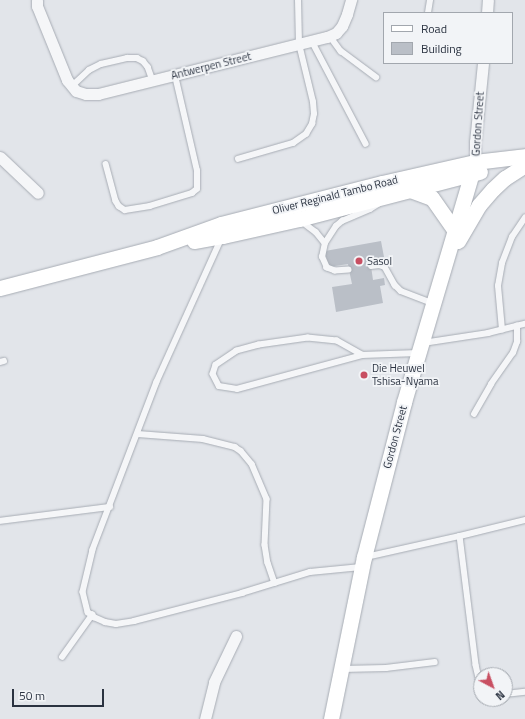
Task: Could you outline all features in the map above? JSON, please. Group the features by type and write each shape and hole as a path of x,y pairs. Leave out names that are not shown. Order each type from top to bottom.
{"main road":[{"name":"Oliver Reginald Tambo Road","path":"0,288 157,247 221,224 474,168 522,159"},
{"path":"445,262 479,205 522,159"},
{"name":"Oliver Reginald Tambo Road","path":"157,247 223,236 299,219 410,190 474,168"},
{"name":"Gordon Street","path":"331,719 362,562 420,348 474,168"},
{"path":"410,190 432,198 455,231"}],"street":[{"path":"37,0 37,6 62,70 74,88"},
{"name":"Antwerpen Street","path":"74,88 86,94 98,94 175,76 330,36 336,33 342,26 351,0"},
{"path":"487,12 488,0"},
{"name":"Gordon Street","path":"474,168 475,142 483,64"},
{"path":"0,157 38,193"},
{"path":"205,719 214,682 236,636"}],"lane":[{"path":"238,159 293,143 306,134 312,124 314,102 300,44 298,0"},
{"path":"428,12 430,0"},
{"path":"330,36 341,51 376,77"},
{"path":"312,41 366,144"},
{"path":"74,88 89,70 101,64 127,58 137,58 143,61 148,67 153,81"},
{"path":"106,164 116,201 125,210 150,206 192,193 197,189 197,171 175,76"},
{"path":"349,270 335,271 327,268 322,257 326,243 336,226 342,221 370,209 385,197"},
{"path":"502,330 498,286 502,263 512,237 525,218"},
{"path":"299,219 316,232 326,243"},
{"path":"223,236 157,382 93,550 83,592 88,612 105,622 116,624 134,621 275,583 310,572 362,562 525,520"},
{"path":"371,266 379,265 385,267 395,285 401,291 433,304"},
{"path":"362,355 337,341 308,338 259,345 237,351 216,365 213,374 219,386 237,389 362,355 420,348 525,324"},
{"path":"474,414 491,384 513,353 517,342 517,326"},
{"path":"138,434 203,439 235,447 241,451 252,464 267,499 265,545 268,563 275,583"},
{"path":"0,521 110,507"},
{"path":"460,536 476,667"},
{"path":"62,657 92,615"},
{"path":"341,669 386,668 435,662"},
{"path":"513,693 525,692"}],"building":[{"path":"381,241 384,257 370,259 373,280 384,278 385,285 380,286 383,303 336,312 332,287 352,284 348,264 328,267 325,251"}],"place":[{"name":"Sasol","path":"359,261"},
{"name":"Die Heuwel Tshisa-Nyama","path":"364,375"}]}
